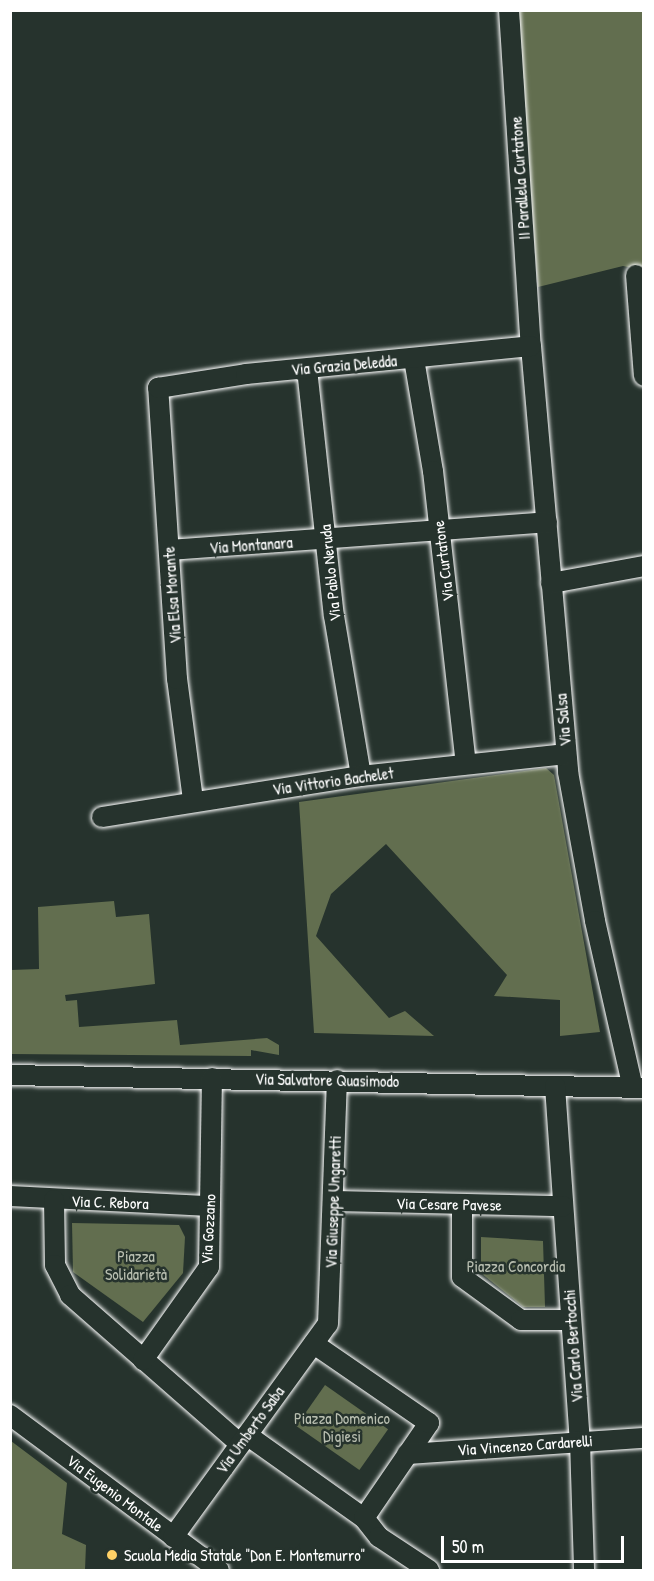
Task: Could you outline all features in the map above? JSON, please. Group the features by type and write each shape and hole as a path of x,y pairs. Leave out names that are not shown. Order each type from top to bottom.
{"street":[{"name":"II Parallela Curtatone","path":"509,10 531,346"},
{"path":"636,275 644,376"},
{"name":"Via Grazia Deledda","path":"158,388 307,369 531,346"},
{"name":"Via Salsa","path":"531,346 566,754 594,921 638,1088"},
{"name":"Via Curtatone","path":"414,359 439,528 466,765"},
{"name":"Via Pablo Neruda","path":"307,369 334,616 361,776"},
{"name":"Via Elsa Morante","path":"158,388 177,679 193,801"},
{"name":"Via Montanara","path":"169,550 326,540 439,528 547,522"},
{"path":"551,583 644,566"},
{"name":"Via Vittorio Bachelet","path":"102,817 361,776 566,754"},
{"name":"Via Salvatore Quasimodo","path":"10,1075 638,1088"},
{"name":"Via Gozzano","path":"143,1360 209,1267 212,1078"},
{"name":"Via Giuseppe Ungaretti","path":"328,1324 337,1080"},
{"name":"Via Carlo Bertocchi","path":"555,1086 579,1442 584,1570"},
{"name":"Via C. Rebora","path":"10,1196 210,1206"},
{"path":"54,1200 55,1265 60,1280 70,1295 143,1360 244,1439 364,1518 379,1537 429,1570"},
{"name":"Via Cesare Pavese","path":"334,1201 563,1206"},
{"path":"462,1204 462,1277 521,1320 571,1320"},
{"name":"Via Umberto Saba","path":"173,1537 328,1324"},
{"path":"314,1344 429,1423 364,1518"},
{"name":"Via Eugenio Montale","path":"10,1415 219,1570"},
{"name":"Via Vincenzo Cardarelli","path":"407,1454 644,1438"}],"green space":[{"path":"515,11 643,11 643,270 623,266 538,287"},
{"path":"546,768 554,775 600,1032 560,1036 560,1000 494,996 507,975 386,844 331,894 316,936 389,1018 405,1011 434,1036 314,1033 299,802"},
{"path":"114,901 116,917 149,914 155,984 65,995 66,1001 77,1000 79,1027 177,1020 180,1045 267,1038 279,1045 279,1055 251,1050 251,1056 11,1054 11,970 39,969 38,907"},
{"name":"Piazza Solidarietà","path":"72,1223 179,1225 185,1237 183,1273 143,1322 73,1272"},
{"name":"Piazza Concordia","path":"481,1237 543,1241 545,1307 523,1307 481,1273"},
{"name":"Piazza Domenico Digiesi","path":"325,1385 388,1429 359,1470 296,1426"},
{"path":"11,1441 67,1483 62,1534 86,1545 85,1570 11,1570"}],"place":[{"name":"Scuola Media Statale \"Don E. Montemurro\"","path":"112,1555"}]}
